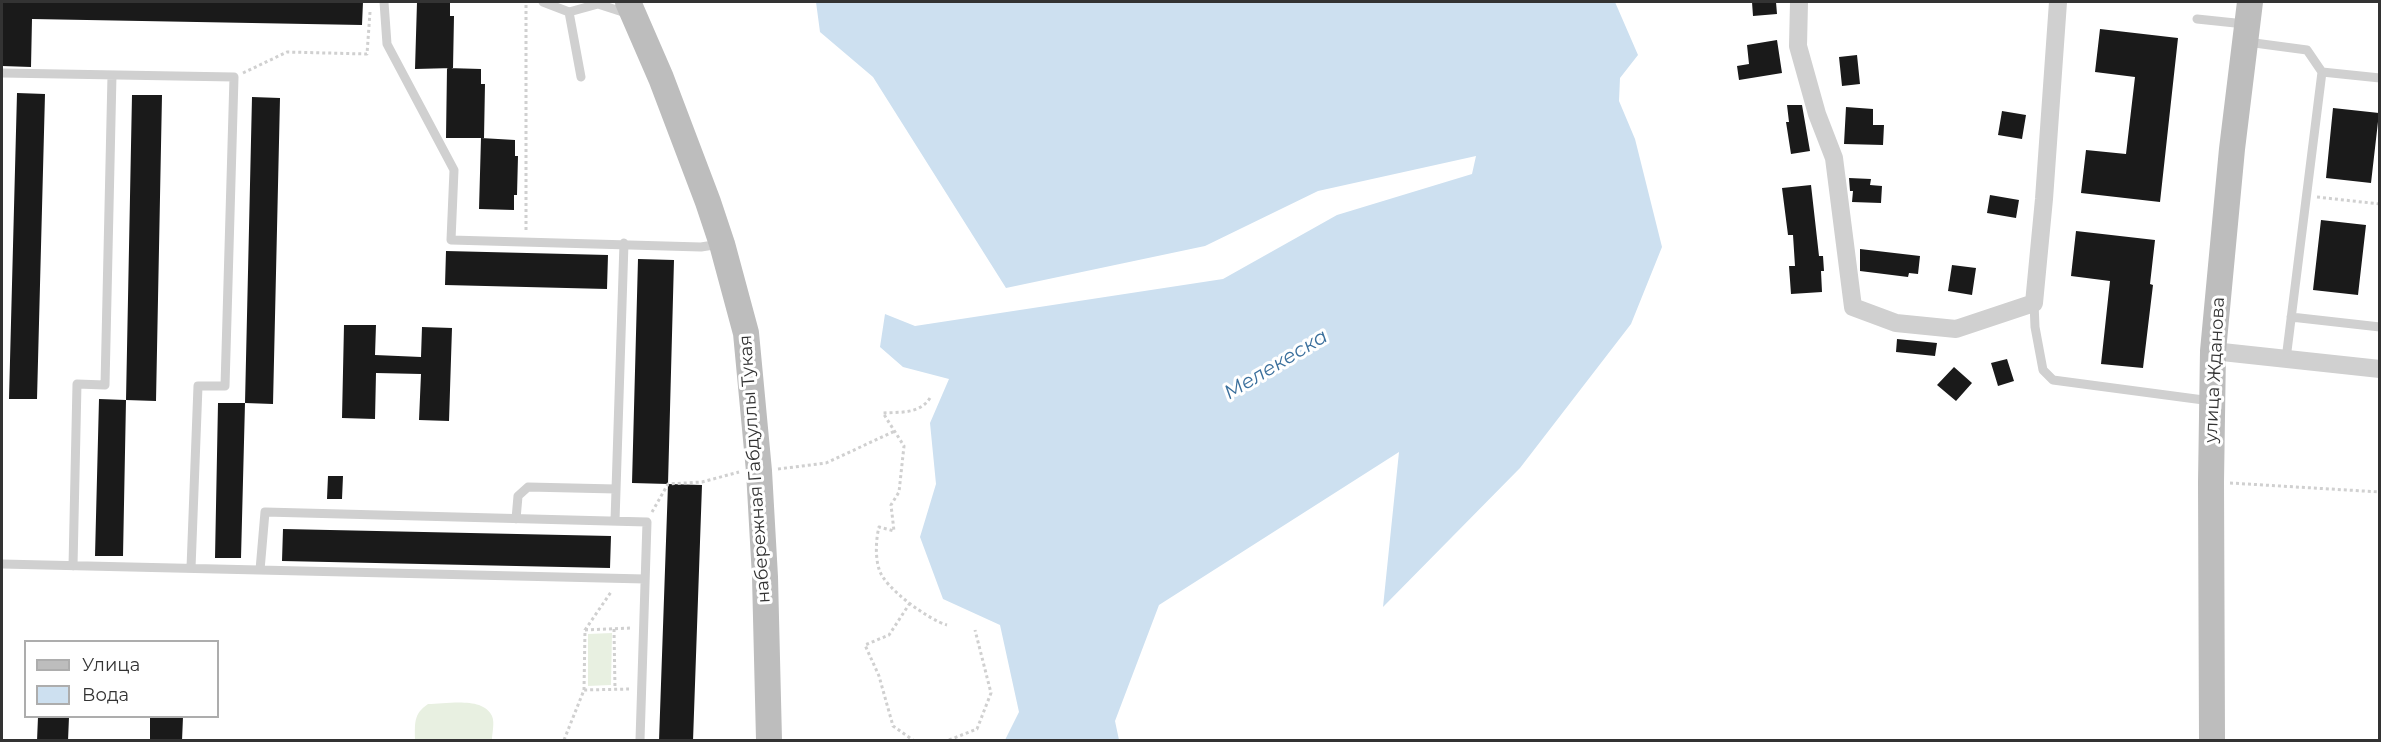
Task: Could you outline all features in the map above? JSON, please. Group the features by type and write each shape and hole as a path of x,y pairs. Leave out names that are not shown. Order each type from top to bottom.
{"main road":[{"name":"набережная Габдуллы Тукая","path":"631,8 692,158 722,244 746,333 758,460 765,577 769,741"},
{"name":"улица Жданова","path":"2211,741 2213,351 2232,148 2248,22"}],"street":[{"path":"1798,2 1798,46 1817,114 1834,158 1853,307 1896,323 1956,329 2034,303 2058,2"},
{"path":"2213,351 2379,369"}],"lane":[{"path":"384,2 387,44 454,170 451,240 624,243 700,247 722,244"},
{"path":"543,2 569,12 597,3 631,8"},
{"path":"569,12 581,77"},
{"path":"2197,19 2248,22 2307,50 2322,72 2286,359"},
{"path":"2322,72 2379,78"},
{"path":"2,73 234,77 225,386 198,386 191,568"},
{"path":"73,566 77,384 105,384 112,75"},
{"path":"615,521 624,243"},
{"path":"2034,303 2035,327 2043,370 2053,380 2212,401"},
{"path":"2291,317 2379,327"},
{"path":"516,519 518,495 528,488 616,489"},
{"path":"260,570 265,512 647,522 640,741"},
{"path":"2,564 645,579"}],"path":[{"path":"234,77 287,52 368,54 371,2"},
{"path":"526,2 526,241"},
{"path":"2306,196 2379,204"},
{"path":"930,398 927,404 910,412 883,413 904,447 899,492 891,505 894,531 879,526 876,539 879,571 897,593 938,622 947,625"},
{"path":"2211,482 2379,492"},
{"path":"564,741 584,690 585,630 620,578"},
{"path":"910,603 889,635 865,645 879,676 893,726 913,741"},
{"path":"585,630 644,628"},
{"path":"614,629 615,689"},
{"path":"951,740 977,729 991,693 975,630"},
{"path":"584,690 642,689"}],"green space":[{"path":"612,633 611,685 588,686 588,634"},
{"path":"463,702 481,706 492,716 492,740 415,740 417,716 428,704"}],"water":[{"name":"Мелекеска","path":"816,2 1615,2 1638,55 1620,78 1619,101 1635,139 1662,247 1631,324 1520,468 1383,607 1399,452 1159,605 1115,721 1119,740 1005,740 1019,712 1000,625 943,599 920,537 936,484 930,423 949,379 903,367 880,347 885,314 915,326 1223,279 1337,215 1472,174 1476,156 1318,191 1205,246 1006,288 873,77 820,32"}],"building":[{"path":"2,2 363,2 362,25 32,19 31,67 2,66"},
{"path":"417,2 450,2 450,16 454,16 453,68 415,69"},
{"path":"1752,2 1776,2 1777,14 1753,16"},
{"path":"2100,29 2178,38 2160,202 2081,193 2086,150 2126,154 2135,77 2095,72"},
{"path":"1777,40 1782,73 1739,80 1737,66 1749,64 1747,45"},
{"path":"1857,55 1860,84 1842,86 1839,57"},
{"path":"447,68 481,69 481,84 485,84 484,138 446,138"},
{"path":"17,93 45,94 37,399 9,399"},
{"path":"132,95 162,95 156,401 126,400"},
{"path":"252,97 280,98 273,404 245,403"},
{"path":"1787,105 1802,105 1810,151 1791,154 1786,122 1789,122"},
{"path":"1846,107 1873,109 1873,125 1884,125 1883,145 1844,144"},
{"path":"2333,108 2379,113 2371,183 2326,178"},
{"path":"2002,111 2026,115 2022,139 1998,135"},
{"path":"481,138 515,140 515,156 518,156 517,195 514,195 514,210 479,209"},
{"path":"1849,178 1871,179 1870,185 1882,186 1881,203 1852,202 1853,191 1850,191"},
{"path":"1811,185 1819,256 1823,256 1822,292 1791,294 1789,266 1795,266 1793,235 1788,235 1782,188"},
{"path":"1990,195 2019,200 2016,218 1987,213"},
{"path":"2321,220 2366,225 2358,295 2313,290"},
{"path":"2076,231 2155,240 2150,284 2153,285 2143,368 2101,364 2110,281 2071,276"},
{"path":"1860,249 1920,256 1918,274 1909,273 1908,277 1860,271"},
{"path":"446,251 608,255 607,289 445,285"},
{"path":"638,259 674,260 668,484 632,483"},
{"path":"1952,265 1976,268 1972,295 1948,291"},
{"path":"344,325 376,325 375,355 421,357 422,327 452,328 449,421 419,420 421,374 376,373 375,419 342,418"},
{"path":"1897,339 1937,343 1935,356 1896,352"},
{"path":"2007,359 2014,381 1998,386 1991,363"},
{"path":"1954,367 1972,383 1956,401 1937,385"},
{"path":"99,399 126,400 123,556 95,556"},
{"path":"218,403 245,403 241,558 215,558"},
{"path":"328,476 343,476 342,499 327,499"},
{"path":"668,484 702,485 693,741 659,741"},
{"path":"283,529 611,536 610,568 282,561"},
{"path":"38,718 69,718 68,741 37,741"},
{"path":"150,718 183,718 182,741 150,741"}]}
